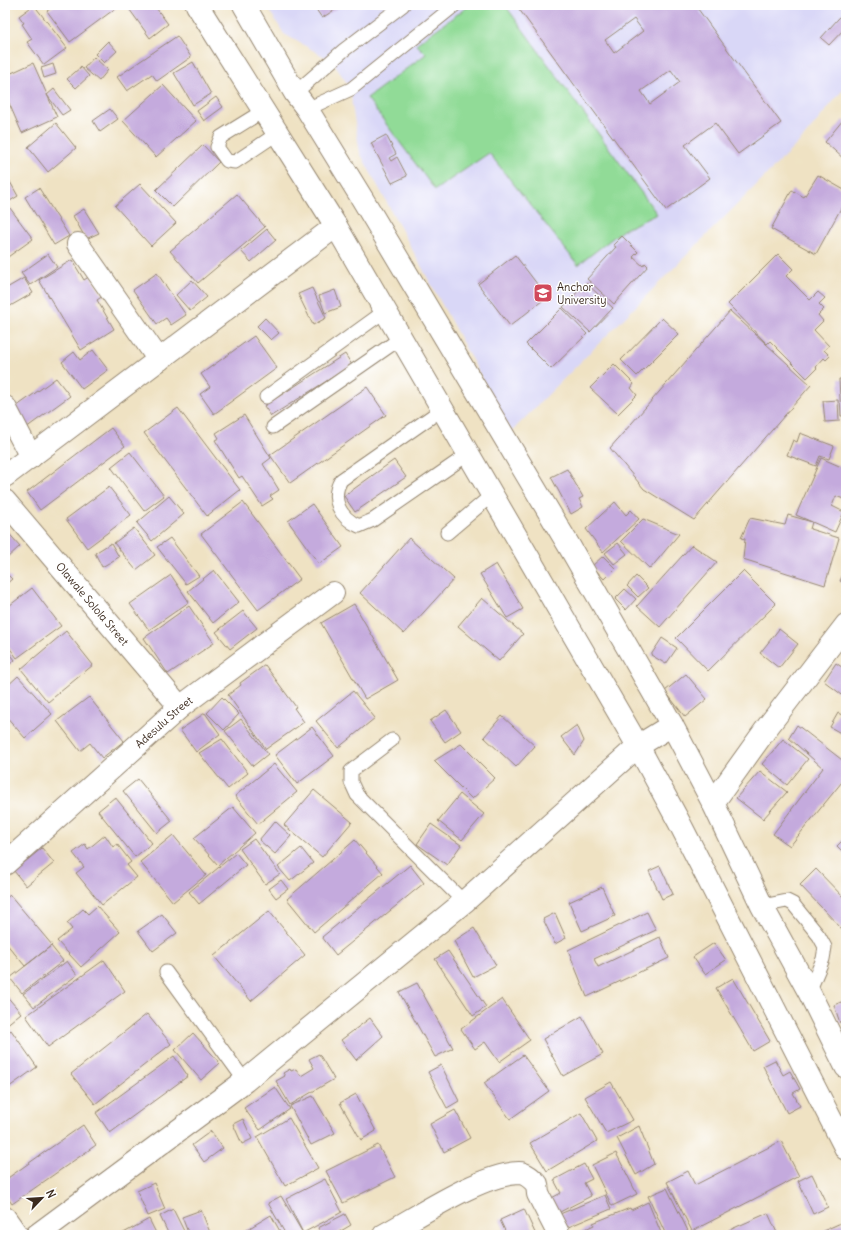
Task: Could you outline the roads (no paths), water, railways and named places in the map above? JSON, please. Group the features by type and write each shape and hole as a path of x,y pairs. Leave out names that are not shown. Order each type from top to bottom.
{"street":[{"path":"197,5 336,226 467,455 493,494 638,746 683,829 846,1149"},
{"path":"244,5 568,544 672,725 713,803 762,906 809,992 846,1067"},
{"path":"5,476 336,226"},
{"path":"78,244 159,360"},
{"path":"5,407 31,457"},
{"name":"Olawale Solola Street","path":"5,501 180,707"},
{"name":"Adesulu Street","path":"5,864 180,707 333,593"},
{"path":"713,803 769,725 846,625"},
{"path":"37,1235 245,1081 464,902 638,746 672,725"},
{"path":"384,1235 485,1180 519,1173 526,1175 537,1184 538,1194 559,1235"},
{"path":"5,1218 16,1235"}],"lane":[{"path":"301,101 344,50 403,5"},
{"path":"301,101 351,89 455,5"},
{"path":"263,111 221,137 217,147 227,161 235,162 278,134"},
{"path":"266,397 385,311"},
{"path":"272,426 401,338"},
{"path":"441,410 341,480 335,490 336,502 348,521 358,526 373,520 467,455"},
{"path":"447,532 493,494"},
{"path":"392,740 351,771 351,782 357,795 464,902"},
{"path":"762,906 787,901 793,904 819,936 825,947 809,992"},
{"path":"166,972 245,1081"}],"place":[{"name":"Anchor University","path":"543,293"}]}
